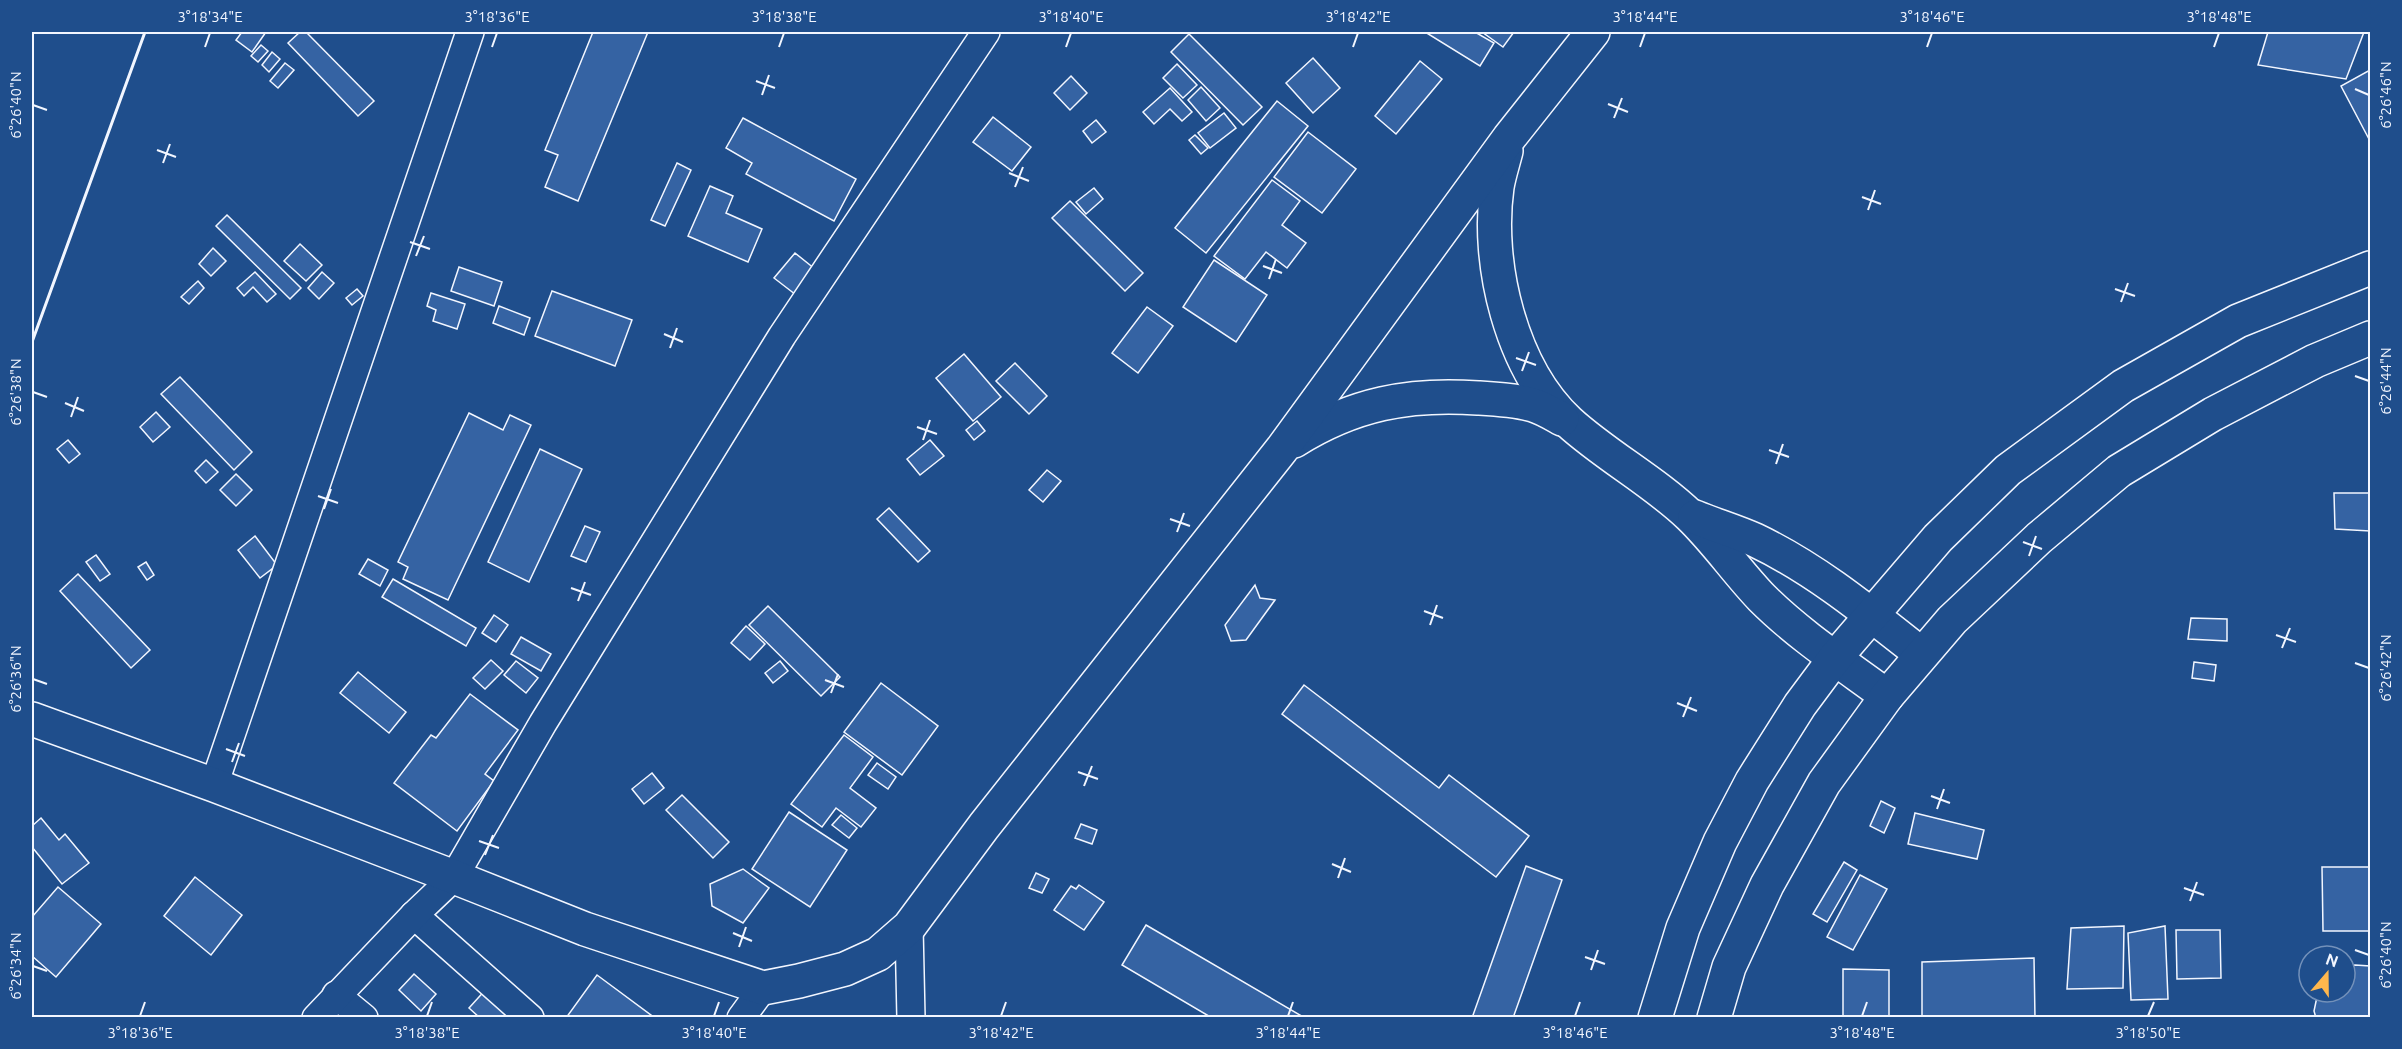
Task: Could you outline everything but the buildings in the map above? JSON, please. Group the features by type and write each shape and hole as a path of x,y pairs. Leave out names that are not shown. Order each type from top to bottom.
{"main road":[{"path":"32,719 214,785 585,929 763,988 845,969 878,954 909,927 984,826 1282,449 1509,138 1593,32"},
{"path":"1509,138 1497,187 1495,230 1499,273 1517,344 1543,394 1569,422 1690,516 1763,598 1802,633 1887,696"},
{"path":"1655,1017 1683,928 1720,842 1752,782 1794,714 1835,658 1938,538 2008,470 2123,386 2238,321 2370,268"},
{"path":"1714,1017 1729,967 1767,885 1824,783 1887,696 1952,620 2039,538 2119,471 2213,414 2314,361 2370,338"},
{"path":"1282,449 1320,425 1359,409 1403,399 1450,396 1494,399 1534,405 1569,422"},
{"path":"1690,516 1755,540 1803,568 1871,615 1921,654"}],"street":[{"path":"214,785 470,32"},
{"path":"316,1017 414,915 454,877 543,723 782,336 986,32"},
{"path":"414,915 530,1017"},
{"path":"909,927 911,1017"},
{"path":"741,1017 763,988"},
{"path":"336,995 364,1017"}],"wall":[{"path":"32,342 145,32"}]}
